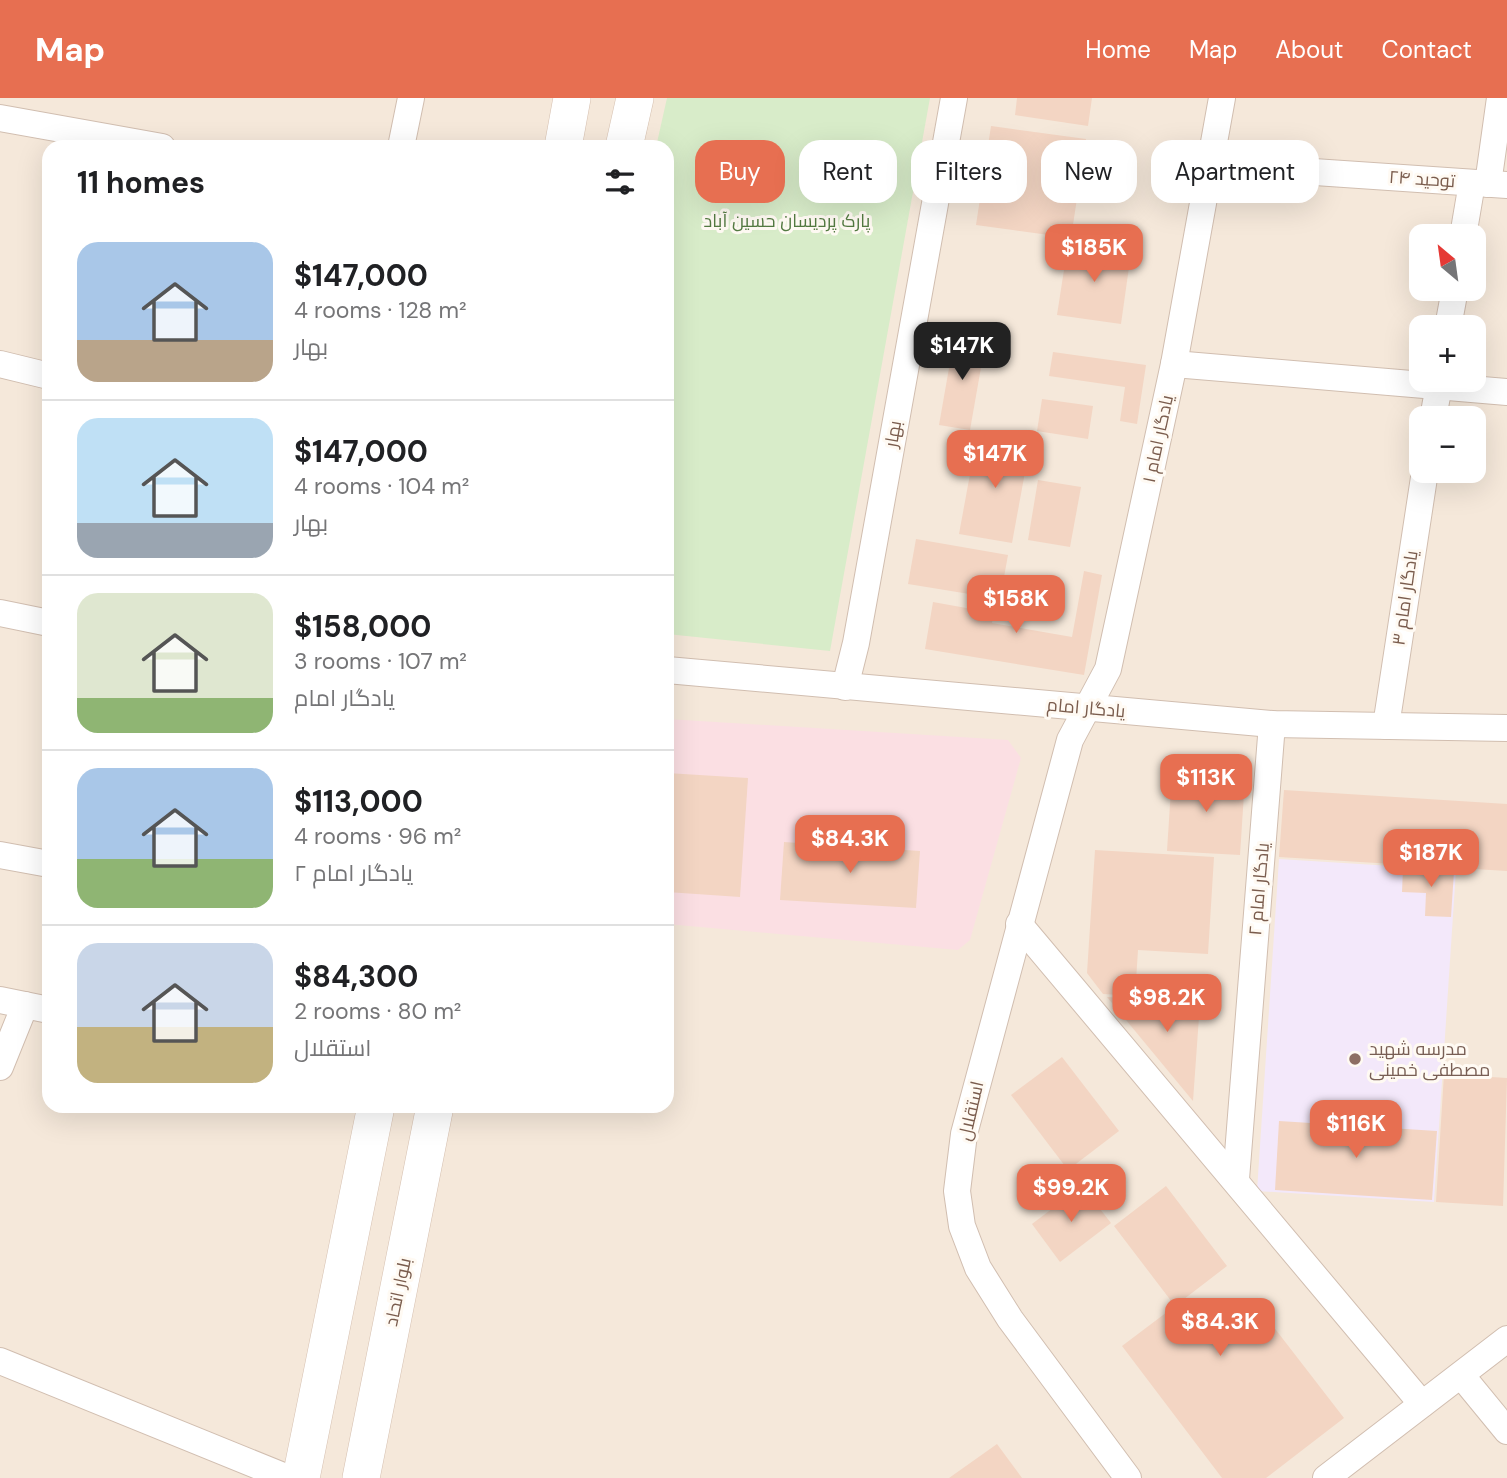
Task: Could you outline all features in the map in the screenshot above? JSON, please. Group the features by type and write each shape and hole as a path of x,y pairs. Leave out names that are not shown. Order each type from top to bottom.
{"street":[{"path":"402,140 411,98"},
{"path":"564,140 572,98"},
{"path":"626,140 635,98"},
{"name":"بهار","path":"845,687 954,98"},
{"name":"یادگار امام ۱","path":"1216,140 1222,98"},
{"path":"1469,224 1489,184 1500,98"},
{"path":"0,118 123,140"},
{"name":"توحید ۲۴","path":"1319,172 1489,184"},
{"name":"یادگار امام ۱","path":"1087,709 1108,669 1174,364 1205,203"},
{"path":"0,364 42,374"},
{"path":"1174,364 1409,381"},
{"path":"1486,389 1507,392"},
{"name":"یادگار امام ۳","path":"1387,726 1423,483"},
{"path":"0,613 42,622"},
{"name":"یادگار امام","path":"674,671 1272,724 1507,728"},
{"name":"استقلال","path":"1087,709 1070,740 1019,924 964,1134 957,1191 962,1226 978,1268 1010,1319 1128,1478"},
{"name":"یادگار امام ۲","path":"1236,1179 1272,724"},
{"path":"0,855 42,863"},
{"path":"1019,924 1236,1179 1422,1404"},
{"path":"0,1067 25,1005"},
{"path":"301,1478 375,1113"},
{"name":"بلوار اتحاد","path":"360,1478 434,1113"},
{"path":"1326,1478 1507,1339"},
{"path":"0,1361 288,1478"},
{"path":"1461,1375 1507,1431"}],"shaded area":[{"path":"0,98 1507,98 1507,1478 0,1478"},
{"path":"674,719 1008,740 1021,758 970,940 958,950 674,925"},
{"name":"مدرسه شهید مصطفی خمینی","path":"1279,859 1456,870 1434,1202 1257,1191"}],"green space":[{"name":"پارک پردیسان حسین آباد","path":"667,98 930,98 922,140 911,140 911,203 830,651 674,635 674,140 658,140"}],"building":[{"path":"1017,98 1092,98 1088,126 1015,115"},
{"path":"991,126 1086,139 1041,140 1041,203 1076,203 1071,238 976,225 979,203 1027,203 1027,140 989,140"},
{"path":"1068,244 1131,253 1121,324 1057,315"},
{"path":"955,334 986,339 970,430 939,425"},
{"path":"1053,352 1146,365 1137,424 1120,421 1125,387 1049,376"},
{"path":"1042,399 1093,406 1088,439 1037,431"},
{"path":"977,436 1030,445 1012,543 959,534"},
{"path":"1038,480 1081,487 1070,547 1028,540"},
{"path":"916,539 1008,555 1000,599 908,584"},
{"path":"1084,571 1102,575 1084,675 925,649 933,602 994,613 992,623 1072,637"},
{"path":"674,773 748,778 740,897 674,892"},
{"path":"1172,773 1245,778 1240,855 1167,851"},
{"path":"1284,790 1507,804 1507,871 1279,857"},
{"path":"784,842 920,851 916,908 780,900"},
{"path":"1095,850 1214,857 1208,954 1138,950 1135,996 1103,994 1087,973"},
{"path":"1403,868 1454,871 1451,917 1425,916 1426,893 1402,892"},
{"path":"1107,997 1200,1003 1193,1101"},
{"path":"1062,1057 1119,1131 1068,1170 1011,1095"},
{"path":"1444,1074 1507,1078 1503,1206 1436,1202"},
{"path":"1279,1121 1437,1131 1432,1200 1275,1190"},
{"path":"1082,1186 1111,1223 1060,1262 1032,1224"},
{"path":"1166,1186 1227,1266 1175,1306 1114,1226"},
{"path":"1256,1304 1344,1418 1266,1478 1222,1478 1122,1346 1175,1306 1204,1344"},
{"path":"997,1444 1022,1478 949,1478"}],"place":[{"name":"مدرسه شهید مصطفی خمینی","path":"1355,1059"}]}
